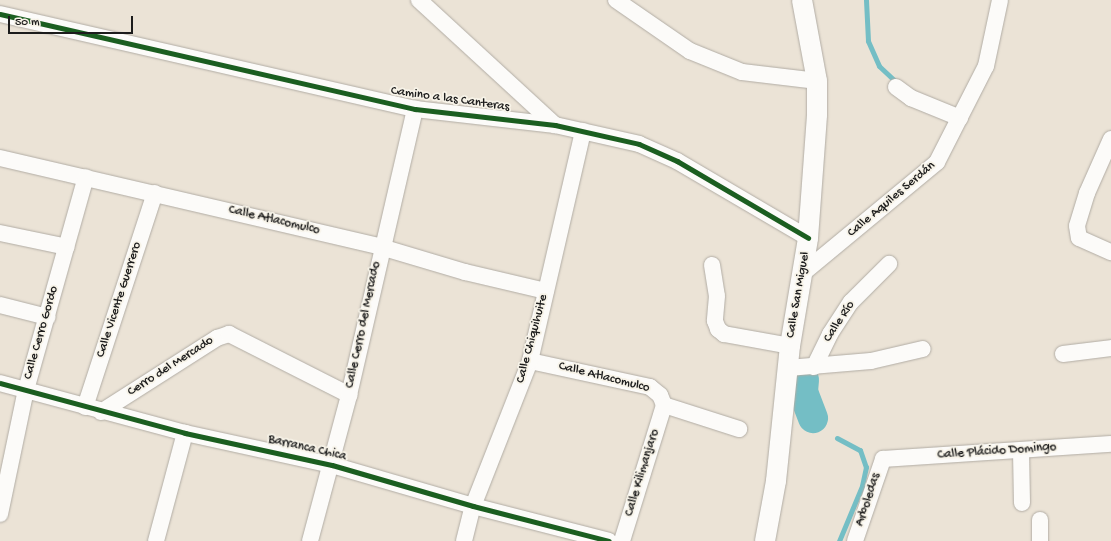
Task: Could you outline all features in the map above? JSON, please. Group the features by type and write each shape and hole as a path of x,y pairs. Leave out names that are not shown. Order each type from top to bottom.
{"street":[{"path":"419,0 555,125"},
{"path":"616,0 690,51 729,67 742,72 816,81"},
{"name":"Calle San Miguel","path":"765,541 776,481 780,418 790,346 808,238 817,114 816,81 802,0"},
{"name":"Calle Aquiles Serdán","path":"803,274 928,172 940,157 986,66 1000,0"},
{"name":"Camino a las Canteras","path":"0,14 415,109 555,125 639,144 677,161 808,238"},
{"path":"896,87 911,98 935,110 960,118"},
{"name":"Calle Cerro del Mercado","path":"310,541 332,465 349,395 381,247 415,109"},
{"name":"Calle Chiquihuite","path":"464,541 473,506 530,361 583,131"},
{"path":"1111,139 1077,226 1079,238 1111,252"},
{"name":"Calle Atlacomulco","path":"0,158 381,247 465,272 546,291"},
{"name":"Calle Cerro Gordo","path":"0,514 3,491 26,390 86,177"},
{"name":"Calle Vicente Guerrero","path":"85,407 155,193"},
{"path":"0,233 67,247"},
{"name":"Calle Río","path":"814,367 830,334 850,302 889,264"},
{"path":"712,265 717,296 715,322 718,329 724,334 790,346"},
{"path":"0,305 47,317"},
{"name":"Cerro del Mercado","path":"101,412 217,338 229,334 349,395"},
{"path":"1063,354 1111,348"},
{"path":"788,368 871,361 923,349"},
{"name":"Calle Atlacomulco","path":"530,361 650,387 660,395 664,405 739,429"},
{"name":"Barranca Chica","path":"0,383 101,412 186,433 332,465 473,506 609,541"},
{"name":"Calle Kilimanjaro","path":"622,541 664,405"},
{"path":"156,541 186,433"},
{"name":"Calle Plácido Domingo","path":"883,459 1111,444"},
{"path":"1021,451 1022,503"},
{"name":"Arboledas","path":"855,541 883,459"},
{"path":"1040,520 1040,541"}],"waterway":[{"path":"866,0 868,41 879,66 898,84"},
{"path":"804,380 803,392 813,418"},
{"path":"837,438 860,450 866,467 862,486 839,541"}],"cycle path":[{"path":"0,14 415,109 555,125 639,144 677,161 808,238"},
{"path":"0,383 185,433 332,465 473,506 609,541"}]}
